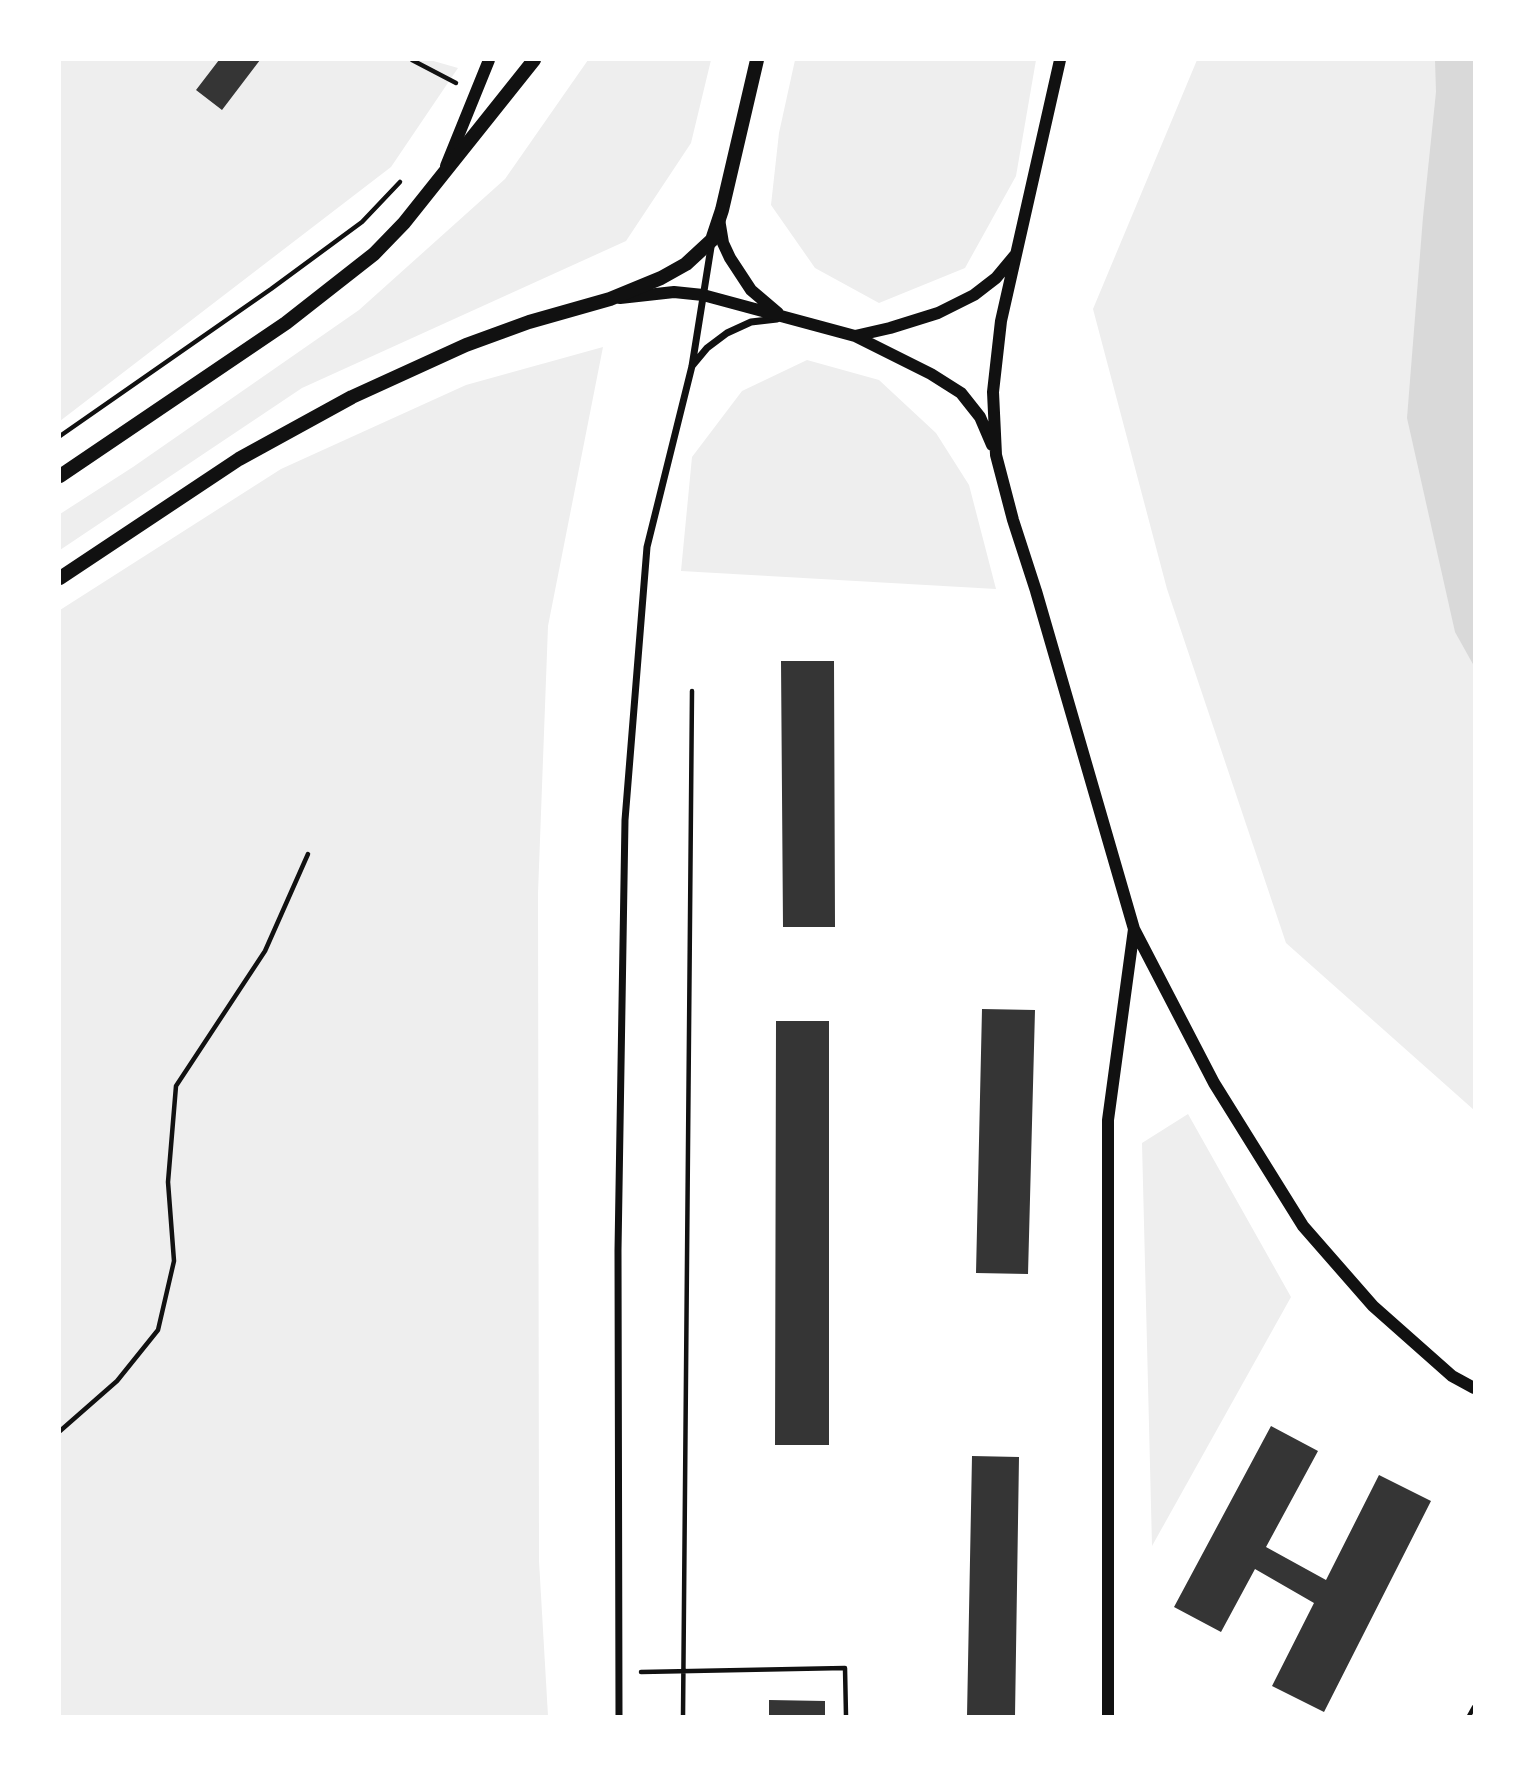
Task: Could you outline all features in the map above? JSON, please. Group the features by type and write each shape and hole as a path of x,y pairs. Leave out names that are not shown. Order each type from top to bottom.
{"main road":[{"path":"60,476 286,323 374,254 442,177 534,60"},
{"path":"60,578 239,459 352,397 466,345 529,322 610,299 661,278 686,264 712,240 757,60"}],"street":[{"path":"442,177 489,60"},
{"path":"996,455 993,392 1001,321 1060,60"},
{"path":"719,219 723,243 751,290 784,317"},
{"path":"620,1717 618,1250 625,820 647,547 692,366 712,240"},
{"path":"855,336 938,313 974,295 996,278 1018,251"},
{"path":"610,299 674,292 704,295 855,336 931,374 961,393 980,417 996,455 1134,929 1214,1083 1303,1226 1373,1306 1452,1376 1475,1388"},
{"path":"692,366 707,348 727,333 751,322 784,317"},
{"path":"1108,1717 1108,1120 1134,929"}],"path":[{"path":"412,60 462,86"},
{"path":"60,436 362,222 405,177"},
{"path":"683,1717 692,691"},
{"path":"60,1431 117,1381 158,1331 174,1261 168,1182 176,1086 265,951 308,854"},
{"path":"619,1672 845,1668 846,1717"},
{"path":"1469,1717 1475,1707"}],"shaded area":[{"path":"60,60 430,60 458,68 391,167 60,421"},
{"path":"588,60 711,60 691,143 626,241 302,388 60,550 60,514 133,467 359,310 505,179"},
{"path":"795,60 1036,60 1016,176 965,268 879,303 815,268 771,205 779,133"},
{"path":"1197,60 1474,60 1474,1110 1286,943 1167,589 1093,309"},
{"path":"1435,60 1474,60 1474,666 1455,632 1407,418 1436,92"},
{"path":"603,347 548,626 538,893 539,1561 548,1716 60,1716 60,610 281,469 466,385"},
{"path":"807,360 879,380 936,433 969,485 996,589 681,571 692,457 742,391"},
{"path":"1188,1114 1291,1297 1152,1546 1142,1143"}],"building":[{"path":"219,60 260,60 222,110 196,90"},
{"path":"781,661 834,661 835,927 783,927"},
{"path":"982,1009 1035,1010 1028,1274 976,1273"},
{"path":"776,1021 829,1021 829,1445 775,1445"},
{"path":"1271,1426 1318,1451 1266,1547 1326,1580 1379,1475 1431,1501 1324,1712 1272,1686 1314,1603 1255,1569 1221,1632 1174,1607"},
{"path":"972,1456 1019,1457 1015,1716 967,1716"},
{"path":"769,1700 825,1701 825,1716 769,1716"}]}
